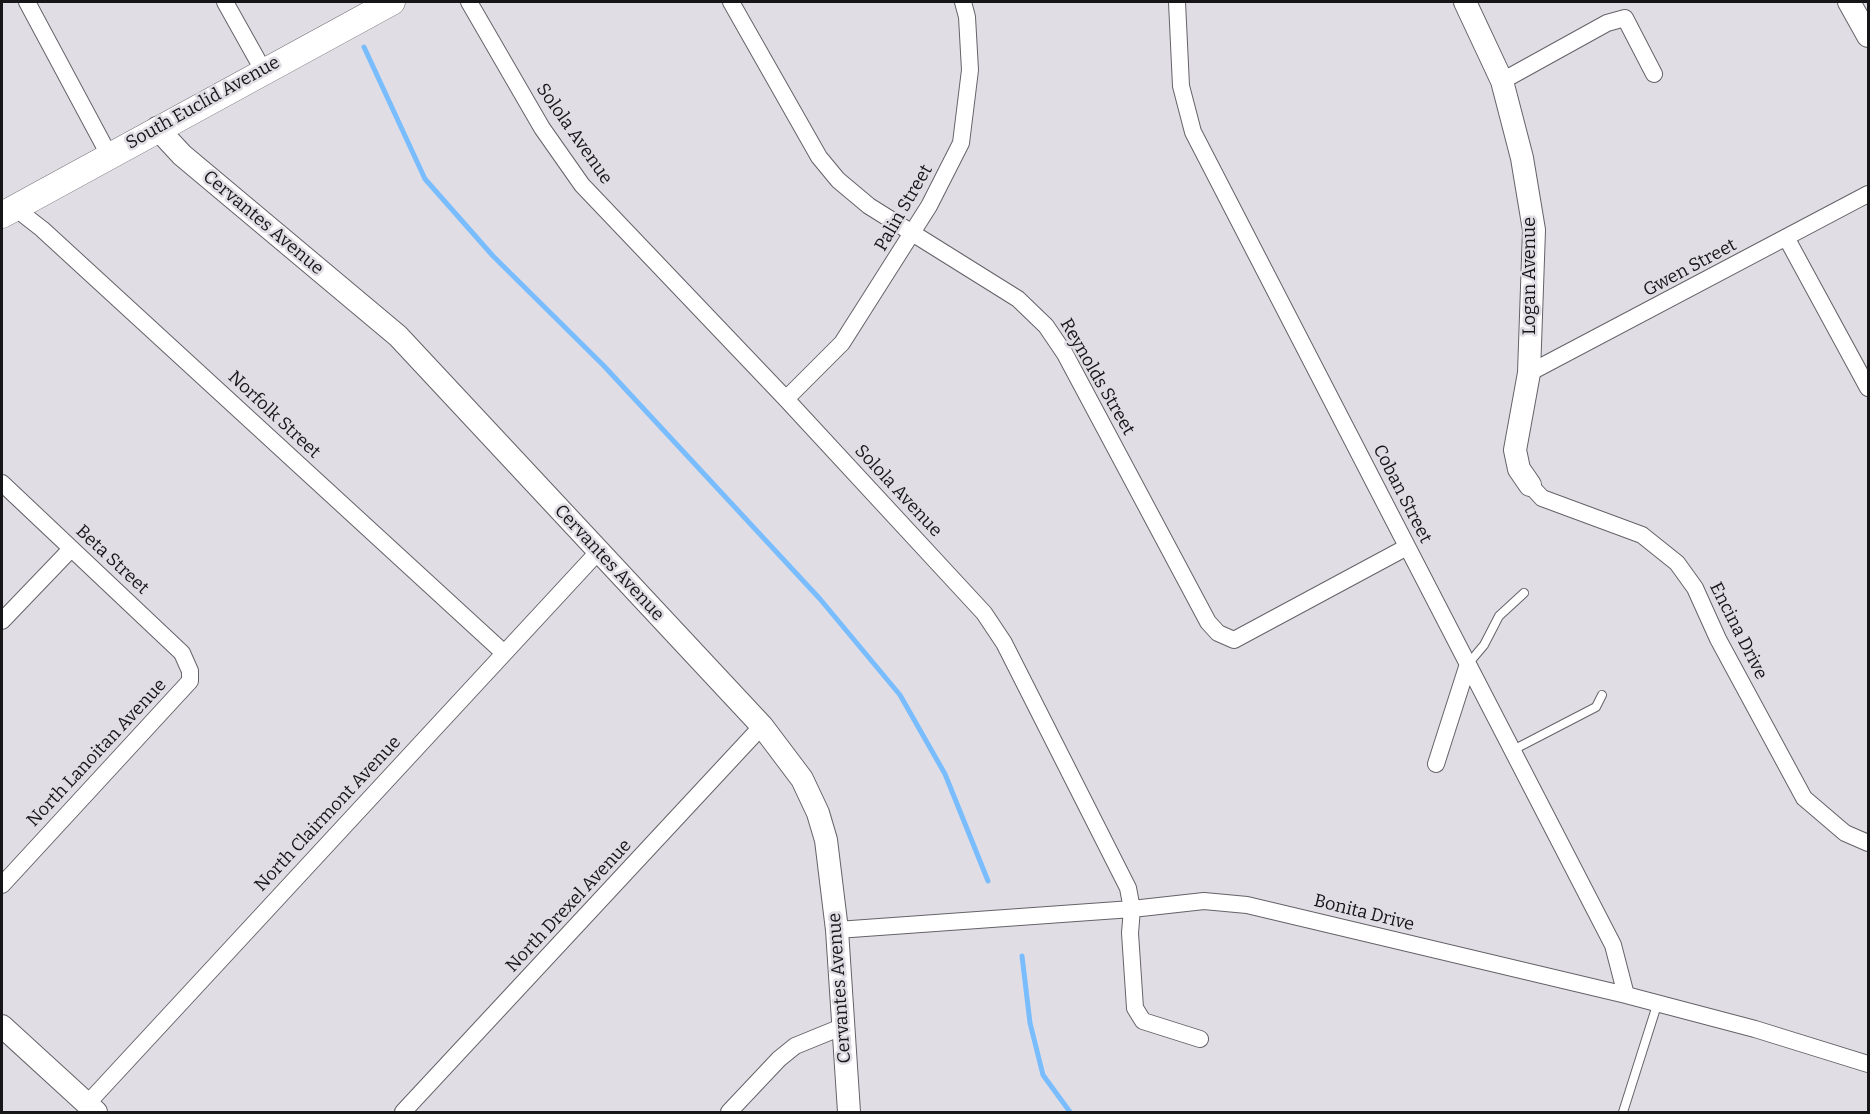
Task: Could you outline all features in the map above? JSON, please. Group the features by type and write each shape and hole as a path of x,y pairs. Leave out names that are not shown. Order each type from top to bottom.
{"main road":[{"name":"South Euclid Avenue","path":"8,211 263,70 392,2"}],"street":[{"path":"27,2 110,154"},
{"path":"225,2 263,70"},
{"name":"Reynolds Street","path":"731,2 819,157 838,180 869,206 913,231 1018,299 1046,326 1065,354 1208,622 1218,633 1234,640 1407,547"},
{"name":"Palin Street","path":"786,399 842,343 929,206 961,143 970,70 967,17 963,2"},
{"name":"Coban Street","path":"1177,2 1181,86 1193,132 1613,945 1626,995"},
{"name":"Logan Avenue","path":"1465,2 1502,81 1522,158 1534,230 1529,374 1515,450 1519,469 1530,485"},
{"path":"1849,2 1869,36"},
{"name":"Solola Avenue","path":"473,3 542,128 582,185 786,399 984,613 1004,644 1128,888 1132,909 1130,933 1135,1008 1143,1022 1200,1039"},
{"path":"1502,81 1607,23 1625,18 1654,75"},
{"name":"Cervantes Avenue","path":"157,128 182,155 398,336 762,726 802,778 818,813 826,840 837,930 849,1113"},
{"name":"Gwen Street","path":"1529,374 1869,194"},
{"name":"Norfolk Street","path":"8,211 42,229 504,653"},
{"path":"1787,239 1869,388"},
{"name":"Beta Street","path":"2,483 182,653 190,671"},
{"name":"Encina Drive","path":"1530,485 1542,498 1642,535 1677,563 1695,588 1718,639 1804,798 1845,833 1869,843"},
{"path":"2,621 71,549"},
{"name":"North Clairmont Avenue","path":"92,1108 598,552"},
{"path":"1436,764 1468,664"},
{"name":"North Lanoitan Avenue","path":"2,885 190,681 190,671"},
{"name":"North Drexel Avenue","path":"403,1113 762,726"},
{"name":"Bonita Drive","path":"837,930 1132,909 1204,901 1246,905 1626,995 1755,1029 1869,1064"},
{"path":"2,1026 92,1108"},
{"path":"729,1113 779,1059 795,1046 844,1026"}],"lane":[{"path":"1468,664 1484,645 1499,616 1524,593"},
{"path":"1513,750 1596,707 1602,695"},
{"path":"1623,1113 1658,1005"}],"waterway":[{"path":"364,47 425,179 493,256 604,366 820,599 900,695 945,774 988,881"},
{"path":"1022,956 1030,1023 1043,1075 1070,1112"}]}
